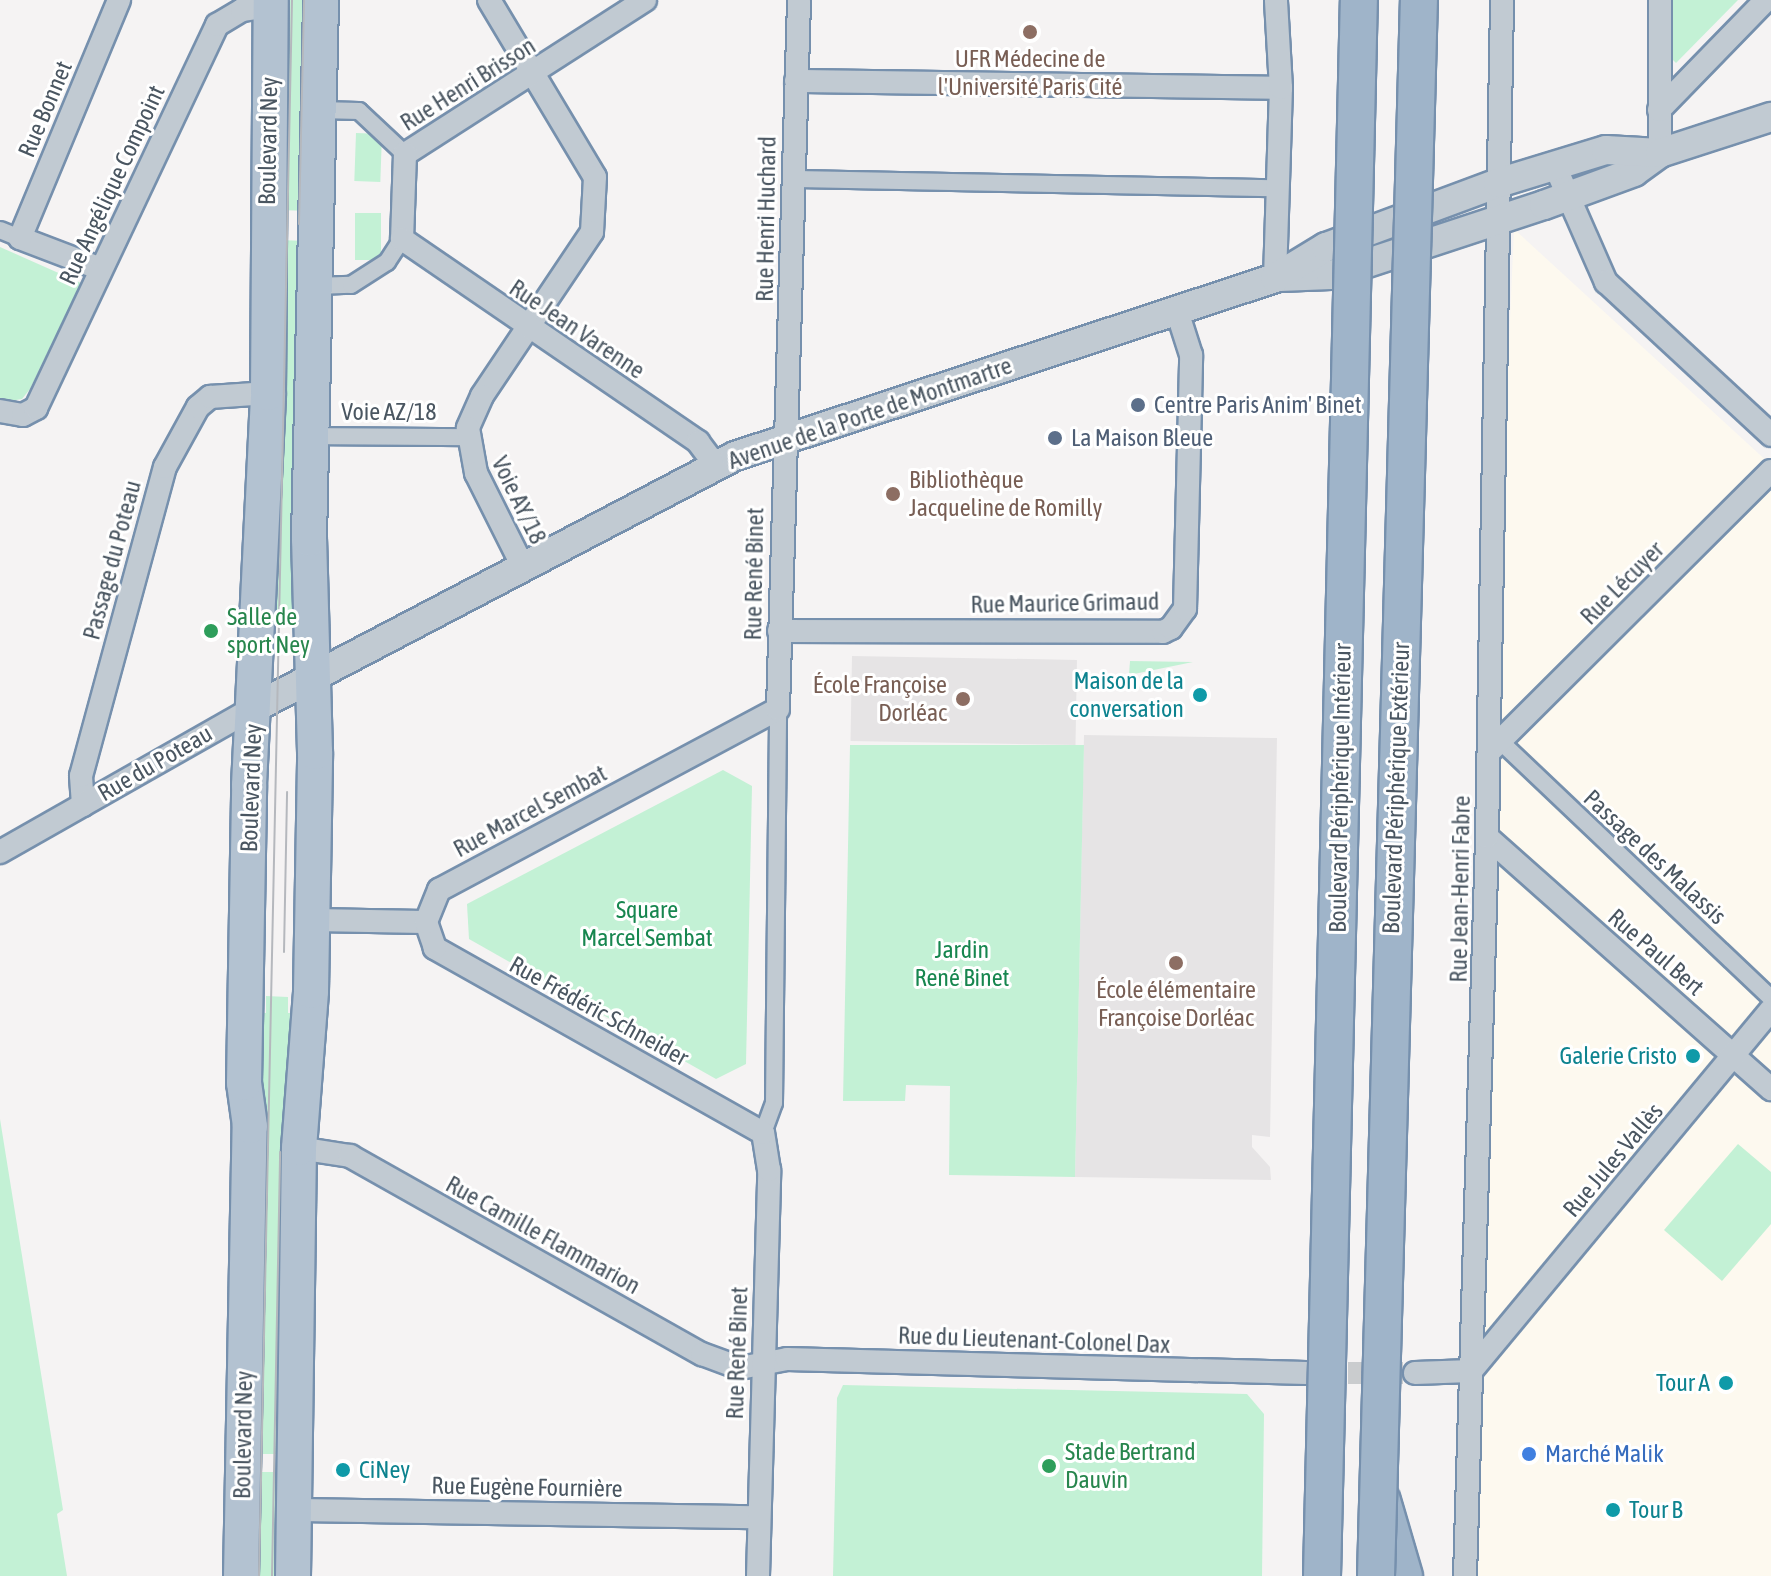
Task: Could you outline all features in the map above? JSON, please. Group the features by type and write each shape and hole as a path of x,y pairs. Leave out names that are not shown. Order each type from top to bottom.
{"highway":[{"name":"Boulevard Périphérique Intérieur","path":"1322,1576 1359,0"},
{"name":"Boulevard Périphérique Extérieur","path":"1376,1576 1376,1482 1419,0"},
{"path":"1376,1482 1404,1576"},
{"path":"1307,1576 1323,1498"}],"main road":[{"path":"293,1576 299,1148 310,1047 313,678 310,436 321,0"},
{"name":"Boulevard Ney","path":"241,1576 250,1126 244,1083 254,708 268,393 271,3"}],"street":[{"name":"Rue Bonnet","path":"10,234 119,0"},
{"name":"Voie AY/18","path":"489,0 595,177 592,232 474,411 467,437 476,473 524,569"},
{"name":"Rue Henri Brisson","path":"319,110 359,111 405,154 645,0"},
{"name":"Rue Henri Huchard","path":"785,439 799,0"},
{"path":"1275,278 1281,88 1276,0"},
{"name":"Rue Jean-Henri Fabre","path":"1465,1576 1487,837 1501,743 1507,199 1502,0"},
{"path":"1660,0 1660,153"},
{"path":"1659,110 1766,0"},
{"name":"Rue Angélique Compoint","path":"0,411 23,415 36,408 217,25 242,10 271,3"},
{"path":"796,81 1281,88"},
{"path":"1507,199 1572,195 1634,172 1660,153 1771,117"},
{"path":"1507,199 1555,166 1606,150 1660,153"},
{"path":"315,286 351,285 387,262 402,239 405,154"},
{"path":"1555,166 1572,195 1606,282 1771,435"},
{"path":"792,179 1278,188"},
{"name":"Avenue de la Porte de Montmartre","path":"313,678 717,467 785,439 1275,278 1326,247 1507,199"},
{"path":"10,234 101,269"},
{"name":"Rue Jean Varenne","path":"402,239 698,442 717,467"},
{"name":"Rue Maurice Grimaud","path":"779,631 1163,632 1171,628 1185,609 1191,355 1177,311"},
{"name":"Passage du Poteau","path":"83,805 81,776 165,467 198,407 210,397 268,393"},
{"name":"Voie AZ/18","path":"310,436 467,437"},
{"name":"Rue René Binet","path":"778,709 785,439"},
{"name":"Rue Lécuyer","path":"1501,743 1771,471"},
{"name":"Rue du Poteau","path":"0,852 254,708 313,678"},
{"path":"763,1133 774,1103 778,709"},
{"name":"Rue Marcel Sembat","path":"426,922 439,890 778,709"},
{"name":"Passage des Malassis","path":"1501,743 1771,998"},
{"name":"Rue Paul Bert","path":"1487,837 1771,1089"},
{"path":"312,920 426,922"},
{"name":"Rue Frédéric Schneider","path":"426,922 435,948 763,1133"},
{"name":"Rue Jules Vallès","path":"1471,1371 1731,1052 1771,1010"},
{"name":"Rue René Binet","path":"758,1576 761,1364 769,1170 763,1133"},
{"name":"Rue Camille Flammarion","path":"299,1148 350,1156 702,1354 740,1368 761,1364"},
{"name":"Rue du Lieutenant-Colonel Dax","path":"761,1364 787,1359 1306,1373"},
{"path":"1415,1373 1471,1371"},
{"name":"Rue Eugène Fournière","path":"295,1510 759,1517"}],"shaded area":[{"path":"1514,229 1771,465 1771,1576 1476,1576 1487,837"},
{"name":"École Françoise Dorléac","path":"852,656 1077,660 1075,745 851,741"},
{"name":"École élémentaire Françoise Dorléac","path":"1084,735 1277,738 1270,1137 1252,1135 1252,1147 1270,1167 1271,1180 1075,1177"}],"green space":[{"path":"286,0 310,0 309,211 279,210"},
{"path":"1672,0 1738,0 1676,63 1671,58"},
{"path":"356,133 382,134 380,182 354,181"},
{"path":"355,213 381,213 381,260 355,260"},
{"path":"277,240 308,241 296,613 274,624"},
{"path":"0,247 81,283 30,389 22,399 10,401 0,399"},
{"path":"1130,661 1193,662 1129,675"},
{"name":"Jardin René Binet","path":"850,745 1084,745 1075,1177 949,1175 950,1086 906,1085 905,1101 843,1101"},
{"name":"Square Marcel Sembat","path":"723,770 752,786 746,1064 716,1079 469,939 467,904"},
{"path":"266,996 288,997 288,1013 299,1013 278,1454 258,1454 254,1012 266,1013"},
{"path":"0,1119 63,1510 57,1514 67,1576 0,1576"},
{"path":"1738,1144 1771,1172 1771,1224 1722,1281 1664,1230"},
{"name":"Stade Bertrand Dauvin","path":"843,1385 1247,1394 1264,1414 1262,1576 833,1576 837,1398"},
{"path":"257,1472 277,1472 277,1576 253,1576"}],"tunnel":[{"path":"1315,1373 1415,1373"}],"tram line":[{"path":"259,1576 292,0"},
{"path":"299,224 304,0"},
{"path":"284,952 287,792"},
{"path":"272,1576 280,1152"}],"place":[{"name":"UFR Médecine de l'Université Paris Cité","path":"1030,32"},
{"name":"Centre Paris Anim' Binet","path":"1138,405"},
{"name":"La Maison Bleue","path":"1055,438"},
{"name":"Bibliothèque Jacqueline de Romilly","path":"893,494"},
{"name":"Salle de sport Ney","path":"211,631"},
{"name":"Maison de la conversation","path":"1200,695"},
{"name":"École Françoise Dorléac","path":"963,699"},
{"name":"École élémentaire Françoise Dorléac","path":"1176,963"},
{"name":"Galerie Cristo","path":"1693,1056"},
{"name":"Tour A","path":"1726,1383"},
{"name":"Marché Malik","path":"1529,1454"},
{"name":"Stade Bertrand Dauvin","path":"1049,1466"},
{"name":"CiNey","path":"343,1470"},
{"name":"Tour B","path":"1613,1510"}]}
